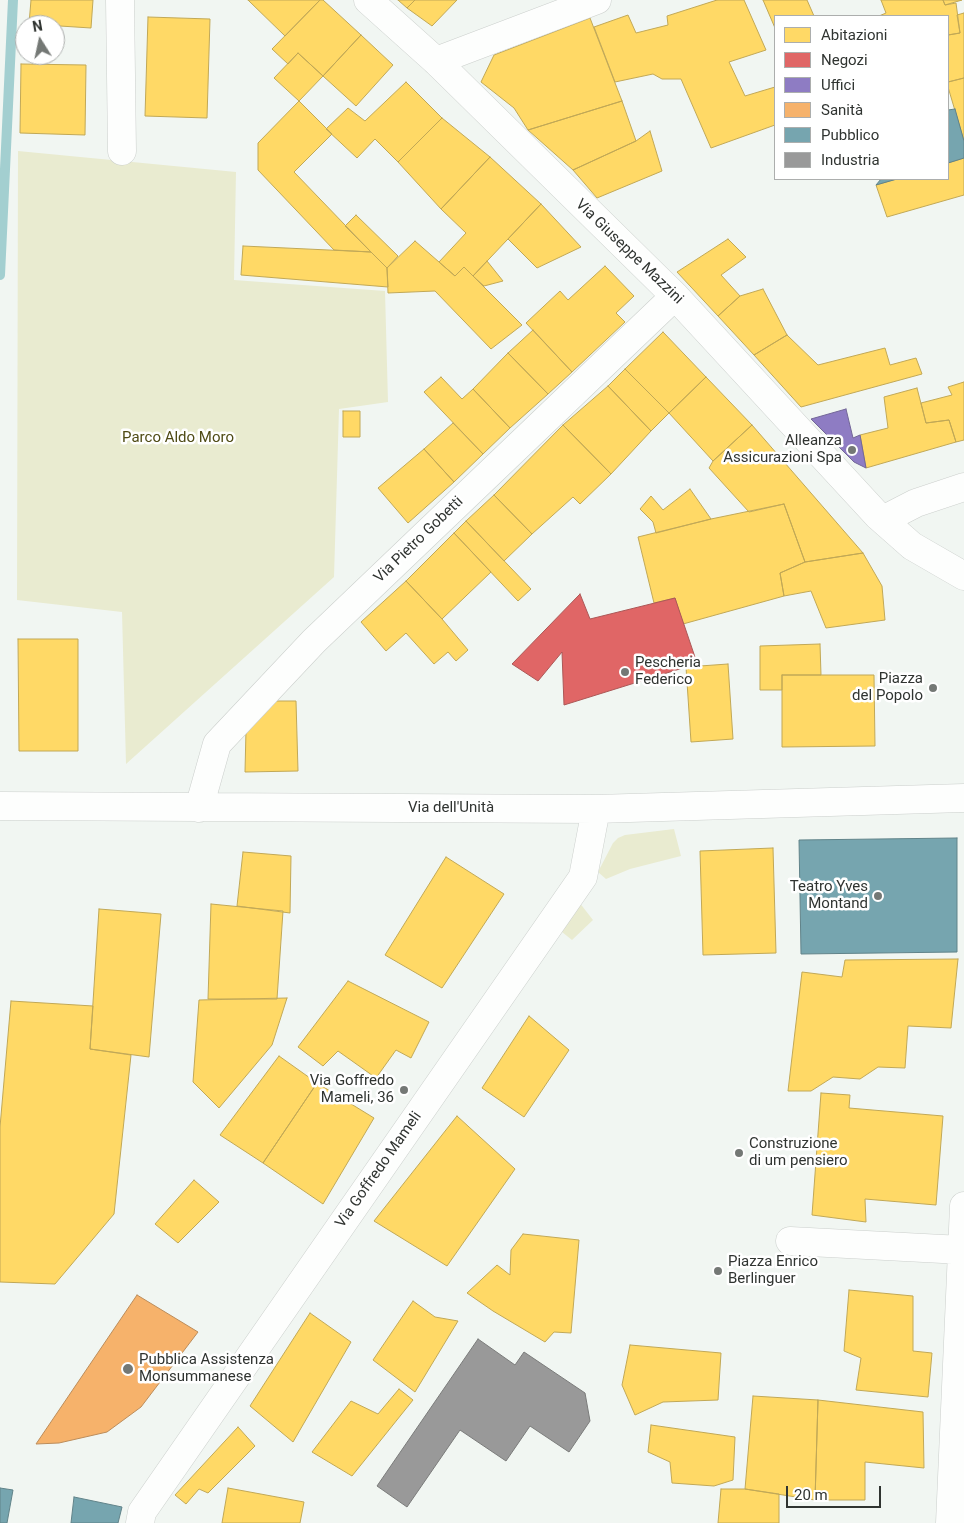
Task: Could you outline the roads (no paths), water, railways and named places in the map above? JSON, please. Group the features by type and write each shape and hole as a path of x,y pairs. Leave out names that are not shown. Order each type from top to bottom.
{"street":[{"path":"120,0 122,151"},
{"name":"Via Giuseppe Mazzini","path":"368,0 436,61 675,296 880,518 912,546 964,576"},
{"path":"436,61 597,0"},
{"name":"Via Pietro Gobetti","path":"199,808 217,744 314,641 675,296"},
{"path":"880,518 916,503 964,487"},
{"name":"Via dell'Unità","path":"0,806 596,809 964,798"},
{"name":"Via Goffredo Mameli","path":"140,1523 142,1512 582,877 596,809"},
{"path":"950,1523 964,1206"},
{"path":"790,1242 962,1250"}],"waterway":[{"path":"0,275 13,0"}],"place":[{"name":"Alleanza Assicurazioni Spa","path":"852,450"},
{"name":"Pescheria Federico","path":"625,672"},
{"name":"Piazza del Popolo","path":"933,688"},
{"name":"Teatro Yves Montand","path":"878,896"},
{"name":"Via Goffredo Mameli, 36","path":"404,1090"},
{"name":"Construzione di um pensiero","path":"739,1153"},
{"name":"Piazza Enrico Berlinguer","path":"718,1271"},
{"name":"Pubblica Assistenza Monsummanese","path":"128,1369"}],"park label":[{"name":"Parco Aldo Moro","path":"178,438"}]}
